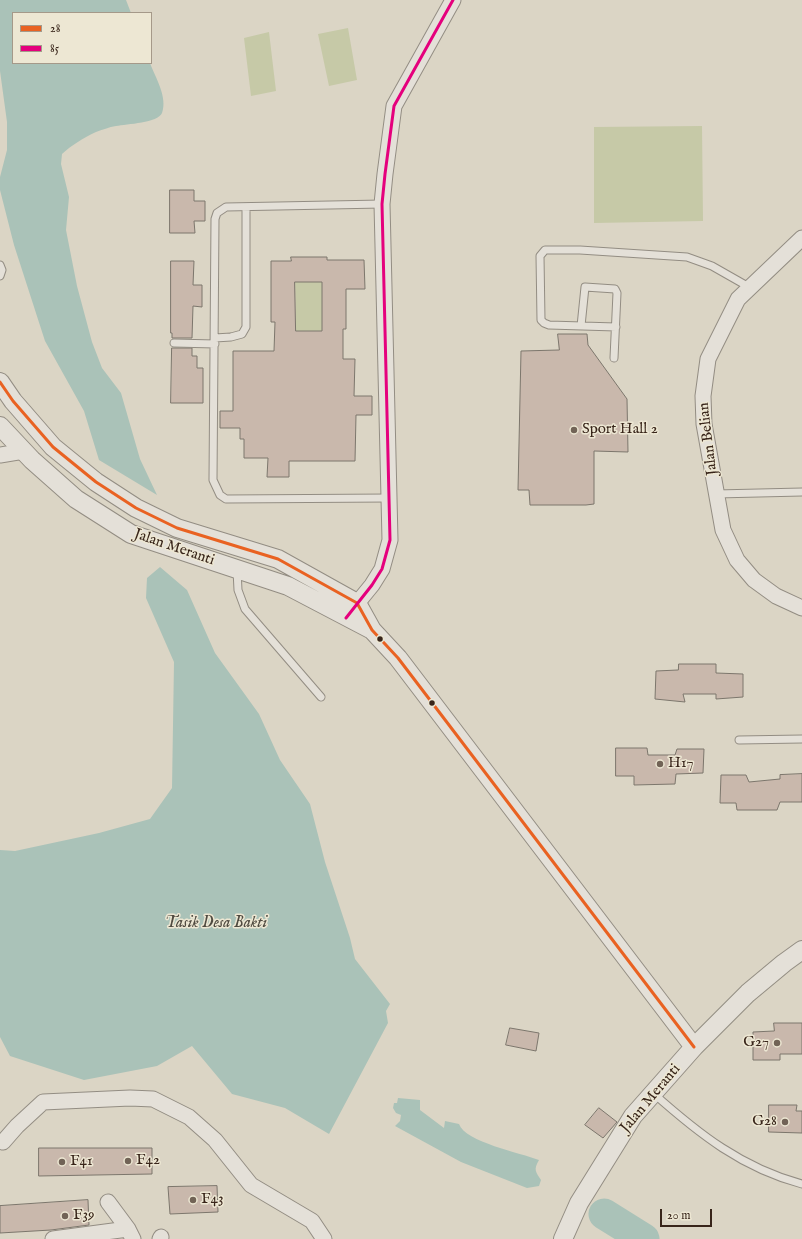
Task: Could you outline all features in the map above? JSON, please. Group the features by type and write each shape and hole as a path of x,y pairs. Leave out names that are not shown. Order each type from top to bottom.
{"street":[{"path":"346,618 372,585 382,569 390,540 382,204 394,106 453,0"},
{"name":"Jalan Belian","path":"801,241 749,287 738,299 708,359 704,396 704,424 723,530 737,560 754,580 776,596 802,608"},
{"name":"Jalan Meranti","path":"0,382 13,401 52,447 96,482 136,508 177,528 278,559 357,603 372,630 398,658 694,1047"},
{"name":"Jalan Meranti","path":"0,426 24,451 76,499 126,531 152,542 203,557 237,570 288,586 346,618 372,630"},
{"path":"0,455 24,451"},
{"name":"Jalan Meranti","path":"563,1239 579,1203 596,1172 633,1116 652,1093 694,1047 748,993 802,950"},
{"path":"3,1142 17,1126 43,1102 130,1098 153,1099 189,1117 215,1140 251,1185 312,1222 324,1239"},
{"path":"108,1202 131,1234"},
{"path":"53,1239 131,1234"}],"lane":[{"path":"382,204 226,207 217,213 215,219 213,480 220,495 226,498 390,498"},
{"path":"174,343 214,341 242,334 246,327 246,207"},
{"path":"616,327 549,325 544,323 542,320 540,256 545,250 580,250 687,257 712,266 749,287"},
{"path":"0,265 2,270 0,276"},
{"path":"581,326 584,289 588,286 615,289 617,293 614,358"},
{"path":"716,494 802,492"},
{"path":"237,570 238,590 245,609 321,697"},
{"path":"739,740 802,739"},
{"path":"652,1093 690,1127 722,1149 754,1166 784,1179 802,1184"}],"green space":[{"path":"348,28 357,80 329,86 318,34"},
{"path":"269,32 276,91 251,96 244,38"},
{"path":"702,126 703,221 594,223 594,127"},
{"path":"295,282 322,282 322,331 296,331"}],"water":[{"path":"0,0 126,0 131,12 12,12 12,64 150,64 160,87 163,107 162,113 159,116 149,121 111,127 91,134 62,154 61,164 69,197 66,230 77,286 92,342 102,368 121,393 140,459 157,495 99,460 84,411 45,341 14,245 0,190 0,177 7,150 7,122 0,71"},
{"name":"Tasik Desa Bakti","path":"160,567 187,590 215,653 259,714 280,760 310,804 325,862 350,938 355,959 390,1004 386,1011 388,1023 329,1134 285,1108 232,1094 192,1046 157,1066 84,1080 10,1056 0,1037 0,850 15,851 99,833 150,819 172,788 174,662 146,598 147,578"},
{"path":"398,1098 420,1100 420,1110 444,1128 445,1121 459,1124 463,1130 482,1141 539,1160 536,1169 541,1180 539,1186 527,1188 461,1162 395,1126 400,1121 401,1115 396,1113 393,1108 394,1103 397,1103"}],"building":[{"path":"170,190 194,190 194,201 205,201 205,221 194,221 195,233 170,233"},
{"path":"291,257 327,257 327,260 364,260 365,289 346,289 346,329 343,329 343,359 355,359 354,396 372,396 372,415 356,415 355,461 289,461 289,477 267,477 268,458 244,458 244,439 240,439 240,428 220,428 220,411 233,411 233,351 274,351 275,322 271,322 271,261 291,261","holes":["295,282 322,282 322,331 296,331"]},
{"path":"171,261 194,261 193,285 202,285 202,307 193,306 192,338 172,338"},
{"name":"Sport Hall 2","path":"558,334 587,334 588,345 627,399 628,452 594,451 594,504 530,505 529,490 518,490 521,351 559,350"},
{"path":"172,348 192,348 192,356 197,356 197,368 203,368 203,403 171,403"},
{"path":"679,664 716,664 716,673 743,674 743,697 716,699 716,694 683,694 685,702 655,699 656,671 678,670"},
{"name":"H17","path":"616,748 647,748 648,755 675,755 677,749 704,749 703,773 676,774 675,784 634,785 634,776 616,776"},
{"path":"802,774 802,802 780,802 777,810 737,810 736,803 720,803 721,775 746,775 749,782 780,779 780,775"},
{"name":"G27","path":"774,1023 802,1023 802,1054 780,1054 780,1060 753,1060 753,1032 774,1031"},
{"path":"510,1028 539,1033 536,1051 506,1045"},
{"name":"G28","path":"769,1105 797,1105 796,1111 802,1111 802,1133 769,1132"},
{"path":"599,1108 617,1122 603,1138 585,1125"},
{"path":"39,1148 152,1148 152,1174 39,1176"},
{"name":"F43","path":"217,1186 218,1212 170,1214 168,1187"},
{"path":"88,1200 89,1225 51,1230 0,1233 0,1206"}],"waterway":[{"path":"604,1214 644,1239"}],"transit line":[{"name":"85","path":"346,618 372,585 382,569 390,540 382,204 394,106 453,0"},
{"name":"28","path":"0,382 13,401 53,447 96,482 136,508 177,528 278,559 357,603 372,630 398,658 694,1047"}],"place":[{"name":"Sport Hall 2","path":"574,430"},
{"name":"H17","path":"660,764"},
{"name":"G27","path":"777,1043"},
{"name":"G28","path":"785,1122"},
{"name":"F42","path":"128,1161"},
{"name":"F41","path":"62,1162"},
{"name":"F43","path":"193,1200"},
{"name":"F39","path":"65,1216"}]}
